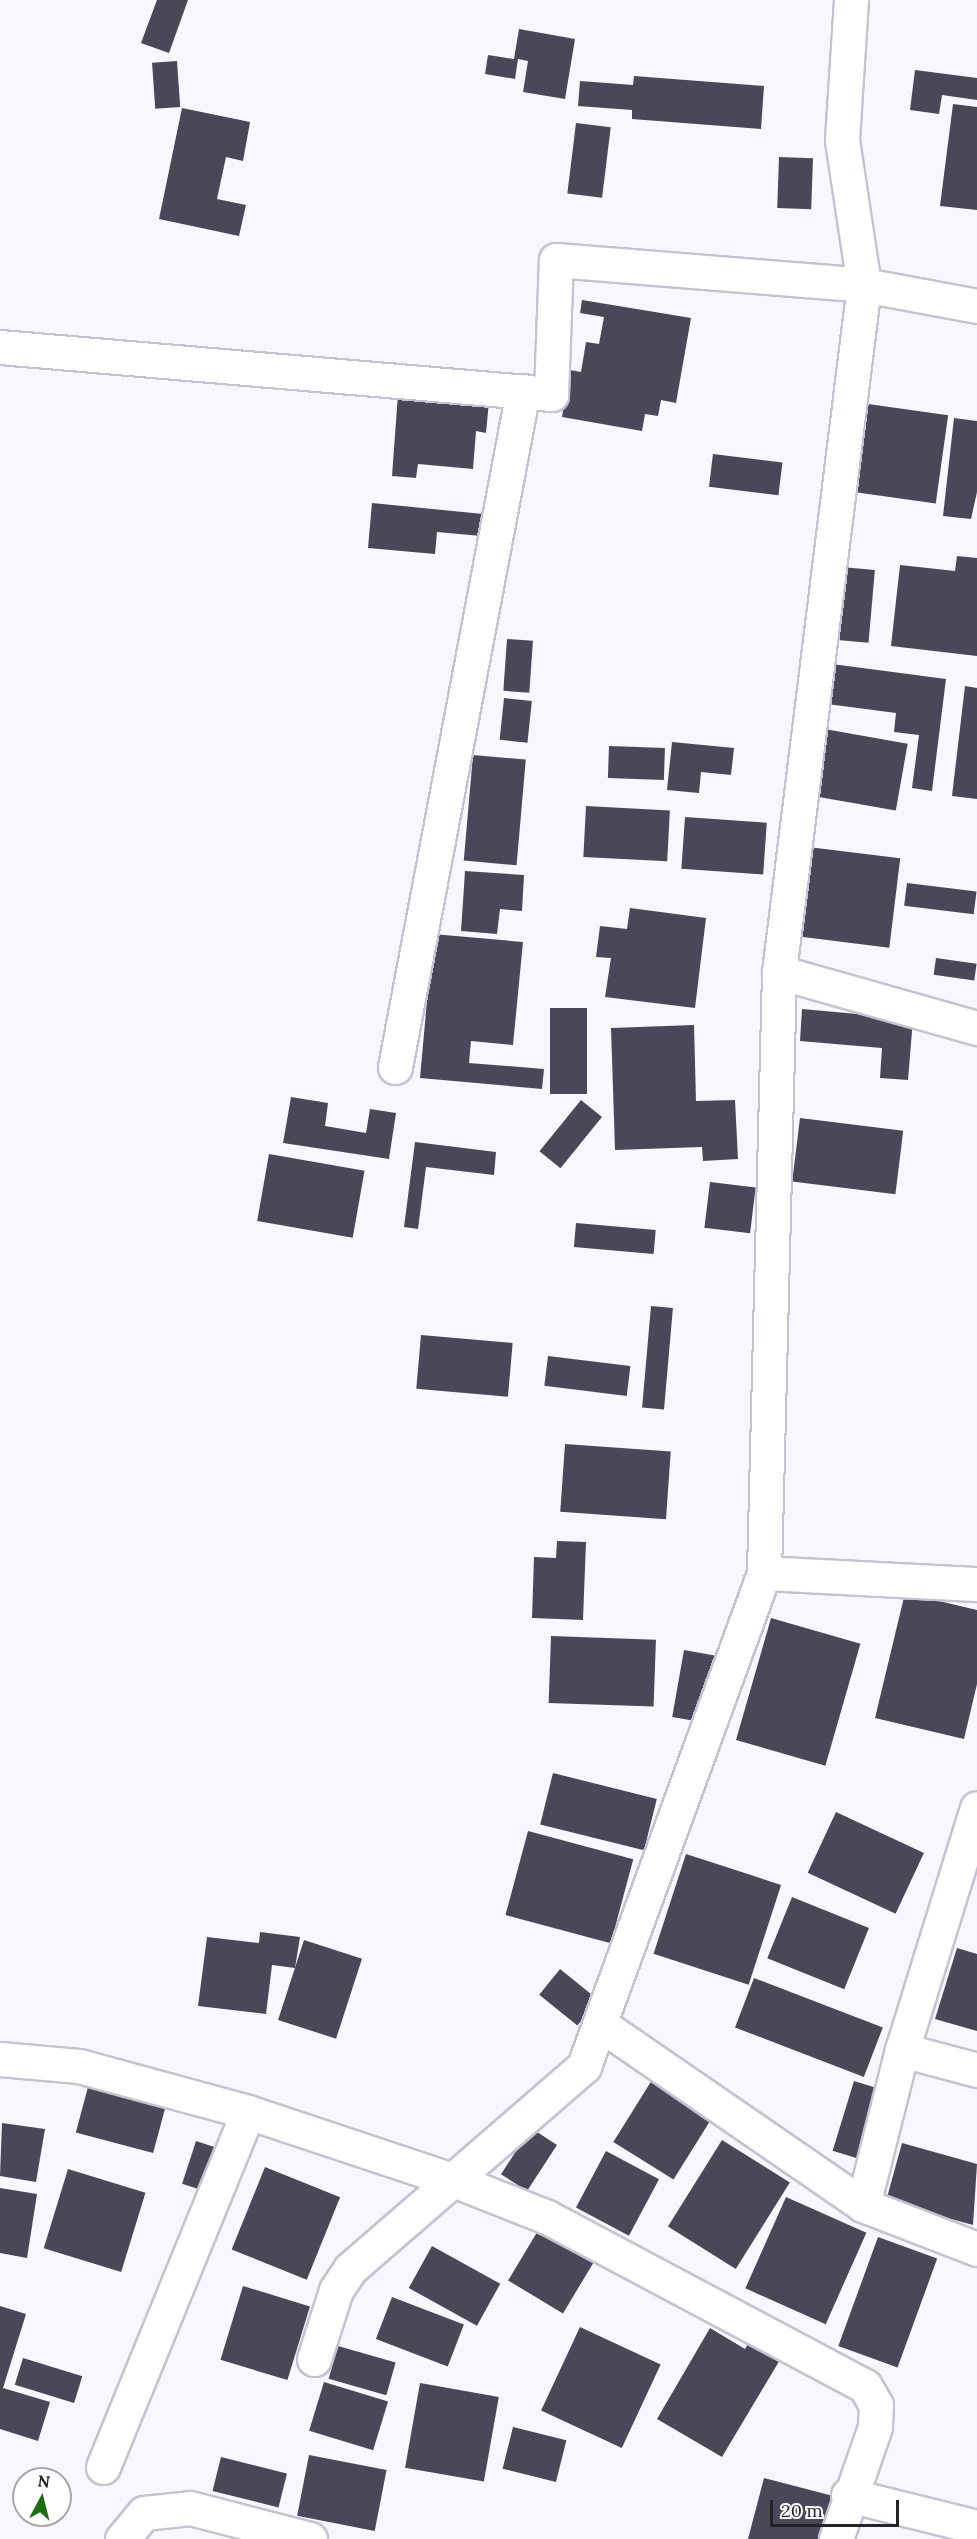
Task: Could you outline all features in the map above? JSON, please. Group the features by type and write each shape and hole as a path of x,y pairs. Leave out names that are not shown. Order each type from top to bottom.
{"street":[{"path":"314,2359 336,2290 350,2269 456,2181 584,2066 764,1573 779,972 864,285 843,140 851,0"},
{"path":"0,347 551,393 556,260 864,285 977,306"},
{"path":"394,1067 523,391"},
{"path":"779,972 977,1028"},
{"path":"764,1573 977,1584"},
{"path":"863,2205 902,2050 977,1808"},
{"path":"600,2024 863,2205 977,2249"},
{"path":"902,2050 977,2070"},
{"path":"0,2059 79,2066 248,2112 456,2181 547,2217 865,2386 876,2405 875,2427 848,2495 836,2539"},
{"path":"103,2468 248,2112"},
{"path":"848,2495 977,2527"},
{"path":"122,2539 144,2513 190,2508 310,2539"}],"building":[{"path":"157,0 188,0 169,53 141,43"},
{"path":"519,29 575,39 565,99 523,92 528,61 518,59 515,79 485,74 488,55 514,59"},
{"path":"177,61 180,107 155,109 152,63"},
{"path":"915,70 977,78 977,100 942,95 939,114 910,110"},
{"path":"634,76 764,86 761,129 632,119 632,110 578,106 580,81 633,85"},
{"path":"953,104 977,107 977,210 940,206"},
{"path":"182,108 250,122 243,161 226,157 217,199 246,205 239,236 159,219"},
{"path":"576,123 611,127 602,198 567,193"},
{"path":"779,157 813,158 811,209 777,208"},
{"path":"582,300 691,318 676,403 661,400 658,416 645,414 642,431 562,417 570,370 581,372 586,342 599,344 604,317 580,313"},
{"path":"398,394 489,401 486,433 476,431 473,469 418,464 416,478 392,476"},
{"path":"861,403 948,415 936,503 849,491"},
{"path":"954,418 977,421 977,492 971,519 943,516"},
{"path":"713,454 782,463 778,495 709,487"},
{"path":"372,503 483,514 481,536 437,532 435,554 368,548"},
{"path":"957,556 977,558 977,656 891,646 900,565 955,571"},
{"path":"841,567 875,570 869,643 835,640"},
{"path":"507,639 533,641 529,693 503,691"},
{"path":"832,664 946,679 932,791 912,788 919,735 894,732 896,713 827,704"},
{"path":"965,686 977,688 977,799 952,796"},
{"path":"504,698 532,701 527,743 500,740"},
{"path":"819,728 908,744 896,811 807,795"},
{"path":"672,742 734,748 731,775 701,772 699,793 667,790"},
{"path":"609,746 665,748 664,780 608,778"},
{"path":"473,755 526,760 517,865 464,861"},
{"path":"586,806 670,810 667,861 583,857"},
{"path":"685,817 767,823 763,875 681,869"},
{"path":"800,846 900,858 889,948 789,935"},
{"path":"465,871 524,875 522,911 500,909 497,934 461,931"},
{"path":"907,883 976,892 974,914 904,906"},
{"path":"630,908 706,918 695,1008 605,997 611,958 596,957 600,926 627,929"},
{"path":"433,934 523,942 513,1045 471,1041 469,1063 544,1069 542,1089 420,1078"},
{"path":"936,958 977,964 974,981 934,975"},
{"path":"550,1008 587,1008 587,1094 550,1094"},
{"path":"802,1009 913,1019 908,1080 880,1078 882,1048 800,1041"},
{"path":"694,1025 696,1101 735,1100 738,1159 703,1161 702,1147 615,1150 611,1028"},
{"path":"291,1097 328,1103 325,1126 366,1133 370,1109 396,1113 389,1159 283,1143"},
{"path":"581,1100 602,1117 560,1168 539,1151"},
{"path":"800,1118 903,1131 895,1194 792,1182"},
{"path":"415,1142 496,1152 494,1175 426,1167 418,1229 404,1227"},
{"path":"269,1154 365,1171 353,1238 257,1221"},
{"path":"710,1182 756,1188 750,1233 704,1228"},
{"path":"576,1223 656,1230 654,1254 574,1247"},
{"path":"651,1306 673,1308 664,1410 642,1408"},
{"path":"421,1335 513,1343 508,1397 416,1389"},
{"path":"548,1356 630,1366 627,1396 544,1386"},
{"path":"565,1444 671,1451 666,1519 560,1512"},
{"path":"557,1541 586,1542 583,1620 532,1618 534,1557 556,1558"},
{"path":"905,1593 977,1610 977,1684 964,1739 875,1718"},
{"path":"771,1618 860,1644 825,1766 736,1740"},
{"path":"551,1636 656,1640 654,1707 549,1703"},
{"path":"684,1650 717,1656 706,1723 672,1717"},
{"path":"553,1773 657,1799 644,1850 540,1824"},
{"path":"836,1812 924,1853 896,1914 808,1873"},
{"path":"528,1831 633,1859 611,1943 505,1915"},
{"path":"686,1854 781,1885 749,1985 654,1954"},
{"path":"792,1897 869,1928 844,1989 767,1958"},
{"path":"260,1932 300,1937 295,1968 272,1965 266,2014 198,2006 207,1937 259,1943"},
{"path":"304,1940 362,1959 336,2039 278,2020"},
{"path":"957,1948 977,1954 977,2031 935,2019"},
{"path":"560,1969 598,2000 577,2025 539,1995"},
{"path":"754,1978 883,2027 864,2077 735,2027"},
{"path":"652,2080 712,2118 674,2180 613,2142"},
{"path":"854,2081 887,2091 865,2161 833,2151"},
{"path":"88,2087 165,2108 153,2153 76,2132"},
{"path":"2,2123 45,2129 36,2182 0,2176"},
{"path":"531,2128 557,2145 527,2191 501,2174"},
{"path":"722,2140 790,2182 736,2269 668,2227"},
{"path":"196,2141 220,2149 206,2192 182,2184"},
{"path":"902,2143 977,2164 973,2225 886,2201"},
{"path":"606,2151 659,2179 629,2236 576,2208"},
{"path":"265,2167 340,2197 307,2280 232,2250"},
{"path":"68,2169 145,2193 121,2272 44,2248"},
{"path":"0,2188 37,2194 27,2258 0,2253"},
{"path":"786,2197 866,2233 826,2324 745,2288"},
{"path":"539,2229 594,2262 563,2313 508,2280"},
{"path":"878,2237 937,2259 898,2368 838,2346"},
{"path":"432,2246 500,2284 477,2326 409,2288"},
{"path":"243,2286 310,2306 287,2380 220,2360"},
{"path":"392,2297 464,2325 448,2367 376,2339"},
{"path":"0,2306 26,2314 3,2388 50,2402 38,2441 0,2429"},
{"path":"580,2327 661,2365 622,2448 541,2410"},
{"path":"710,2328 745,2349 756,2330 787,2348 722,2457 657,2419"},
{"path":"338,2346 396,2363 386,2395 329,2379"},
{"path":"23,2358 82,2376 74,2403 15,2385"},
{"path":"324,2382 388,2402 373,2450 309,2431"},
{"path":"420,2383 499,2397 484,2482 405,2468"},
{"path":"513,2427 566,2440 556,2482 503,2469"},
{"path":"309,2455 387,2470 375,2531 297,2516"},
{"path":"221,2457 287,2473 279,2507 213,2491"},
{"path":"764,2478 837,2497 826,2539 748,2539"}]}
